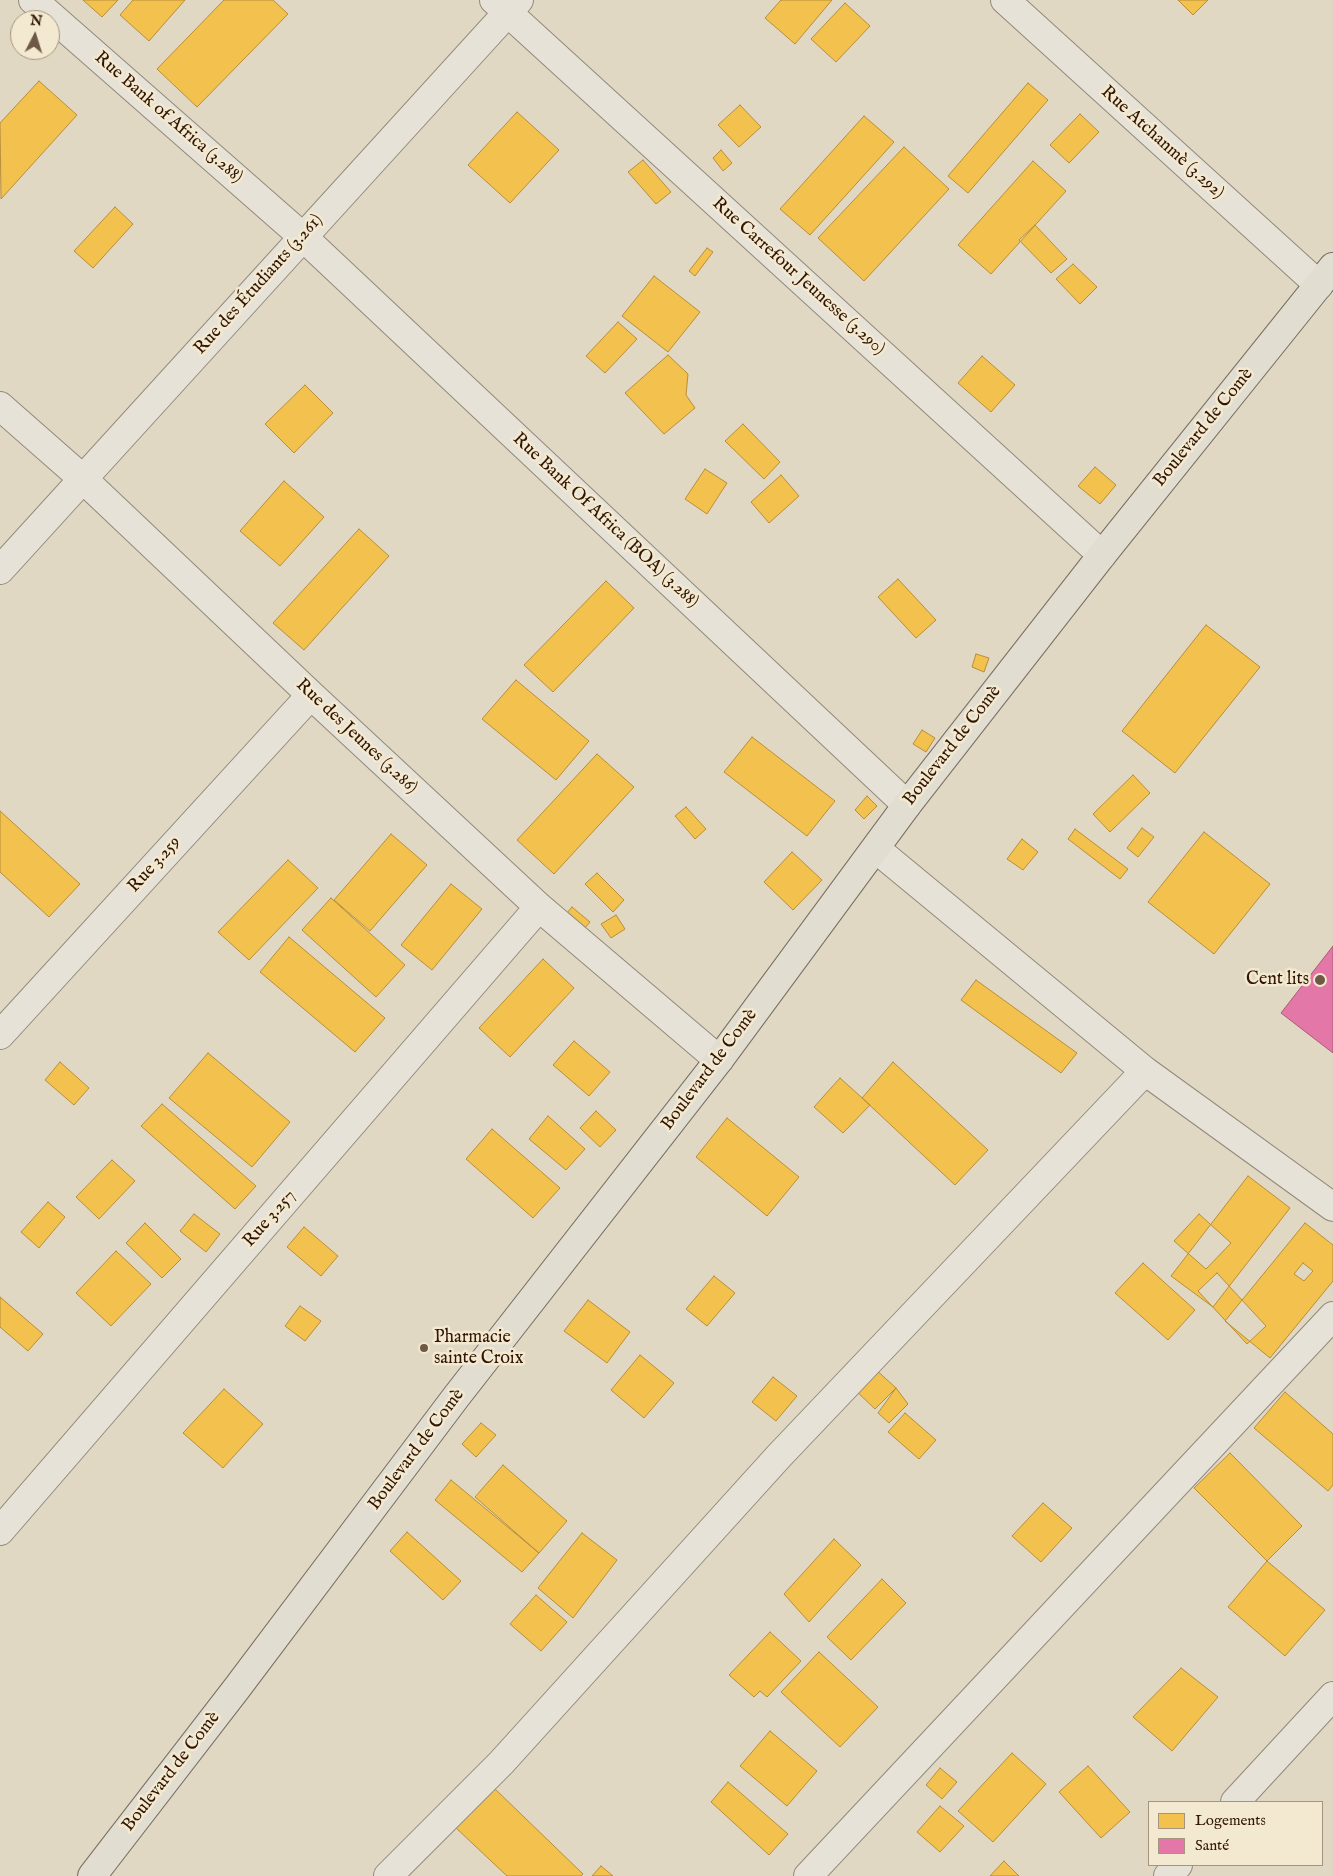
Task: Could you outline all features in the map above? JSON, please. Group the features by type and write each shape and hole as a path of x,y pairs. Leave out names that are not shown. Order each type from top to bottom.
{"main road":[{"name":"Boulevard de Comè","path":"92,1876 243,1680 456,1397 719,1060 907,805 1102,554 1326,276"}],"street":[{"name":"Rue Bank of Africa (3.288)","path":"33,0 303,237"},
{"name":"Rue Atchanmè (3.292)","path":"1005,0 1326,276"},
{"name":"Rue des Étudiants (3.261)","path":"0,570 303,237 507,4"},
{"name":"Rue Carrefour Jeunesse (3.290)","path":"507,4 1102,554"},
{"name":"Rue Bank Of Africa (BOA) (3.288)","path":"303,237 907,805"},
{"name":"Rue des Jeunes (3.286)","path":"0,406 82,479 540,907 719,1060"},
{"name":"Rue 3.259","path":"0,1035 311,695"},
{"path":"876,849 1145,1071 1333,1207"},
{"name":"Rue 3.257","path":"0,1531 540,907"},
{"path":"388,1876 501,1763 779,1456 1145,1071"},
{"path":"808,1876 1333,1316"},
{"path":"1236,1801 1333,1696"},
{"path":"1168,1876 1177,1866"}],"building: Logements":[{"path":"83,0 118,0 102,17"},
{"path":"133,0 185,0 149,41 120,15"},
{"path":"224,0 273,0 288,14 197,107 157,69"},
{"path":"781,0 832,0 795,44 765,18"},
{"path":"1178,0 1208,0 1193,15"},
{"path":"845,3 870,26 836,62 811,39"},
{"path":"39,81 77,115 1,199 0,123"},
{"path":"1028,83 1048,100 968,193 948,176"},
{"path":"740,105 761,127 739,147 718,125"},
{"path":"517,112 559,150 510,203 468,165"},
{"path":"1080,114 1099,132 1069,163 1050,145"},
{"path":"864,116 894,142 810,235 780,209"},
{"path":"904,147 949,189 864,281 818,238"},
{"path":"721,150 732,163 723,171 713,158"},
{"path":"643,160 671,192 656,204 628,172"},
{"path":"1033,161 1066,191 991,274 958,245"},
{"path":"115,207 133,224 93,268 74,251"},
{"path":"1035,225 1067,259 1051,273 1019,240"},
{"path":"707,248 713,252 695,276 689,271"},
{"path":"1073,264 1097,287 1080,304 1056,279"},
{"path":"654,276 700,312 668,352 622,316"},
{"path":"618,322 637,339 605,373 586,356"},
{"path":"668,355 688,374 686,395 695,408 664,434 625,393"},
{"path":"982,356 1015,385 991,412 958,383"},
{"path":"305,385 333,413 294,453 265,424"},
{"path":"743,424 780,462 764,479 725,441"},
{"path":"1095,467 1116,485 1100,504 1078,486"},
{"path":"705,469 727,483 707,514 685,499"},
{"path":"781,475 799,496 769,523 751,502"},
{"path":"284,481 324,517 280,566 240,531"},
{"path":"359,529 389,556 304,650 273,623"},
{"path":"898,579 936,620 916,638 878,597"},
{"path":"606,581 634,608 553,692 524,665"},
{"path":"1206,625 1260,667 1175,773 1122,731"},
{"path":"976,654 989,658 984,672 972,667"},
{"path":"516,680 589,741 556,780 482,719"},
{"path":"922,730 935,738 926,752 913,744"},
{"path":"752,737 835,801 807,836 724,772"},
{"path":"597,754 634,787 554,874 517,840"},
{"path":"1133,775 1150,793 1110,832 1093,814"},
{"path":"867,796 877,806 864,819 855,810"},
{"path":"686,807 706,829 695,839 675,816"},
{"path":"0,811 80,884 49,917 0,872"},
{"path":"1142,828 1154,837 1138,857 1127,848"},
{"path":"1075,829 1128,869 1120,879 1068,839"},
{"path":"1204,832 1270,884 1214,954 1148,902"},
{"path":"391,834 427,865 370,931 334,900"},
{"path":"1022,839 1038,852 1023,870 1007,859"},
{"path":"792,852 822,880 793,910 764,882"},
{"path":"288,860 318,888 249,960 218,932"},
{"path":"597,873 624,900 613,912 585,884"},
{"path":"451,884 482,909 432,970 401,945"},
{"path":"331,898 405,965 376,997 302,930"},
{"path":"572,907 590,922 579,935 561,920"},
{"path":"616,915 625,929 611,938 601,924"},
{"path":"289,937 385,1018 355,1052 260,972"},
{"path":"543,959 574,988 510,1057 479,1028"},
{"path":"976,980 1077,1053 1061,1073 961,1000"},
{"path":"574,1041 610,1072 589,1096 553,1065"},
{"path":"208,1053 290,1122 252,1167 169,1098"},
{"path":"60,1062 89,1088 74,1105 45,1080"},
{"path":"893,1062 988,1150 955,1185 862,1098"},
{"path":"840,1078 870,1105 843,1133 814,1107"},
{"path":"162,1104 256,1186 235,1209 141,1126"},
{"path":"596,1111 616,1130 600,1147 580,1128"},
{"path":"548,1116 585,1149 566,1170 529,1139"},
{"path":"727,1118 799,1177 767,1216 696,1157"},
{"path":"492,1129 560,1188 533,1218 466,1159"},
{"path":"112,1160 135,1181 99,1219 76,1197"},
{"path":"1248,1176 1290,1208 1213,1307 1171,1276"},
{"path":"48,1202 65,1217 39,1248 21,1232"},
{"path":"194,1214 220,1234 206,1252 180,1231"},
{"path":"1199,1214 1231,1243 1206,1269 1174,1241"},
{"path":"145,1223 181,1259 162,1278 126,1243"},
{"path":"1305,1223 1333,1245 1333,1281 1270,1358 1225,1321"},
{"path":"304,1227 338,1256 321,1276 287,1247"},
{"path":"116,1251 151,1284 111,1326 76,1293"},
{"path":"1143,1263 1195,1310 1168,1340 1115,1293"},
{"path":"1303,1263 1313,1271 1304,1281 1294,1274"},
{"path":"1217,1273 1266,1326 1247,1344 1198,1291"},
{"path":"714,1276 735,1293 707,1326 686,1309"},
{"path":"0,1297 43,1334 28,1351 0,1327"},
{"path":"588,1300 630,1332 607,1363 564,1331"},
{"path":"300,1306 321,1321 305,1341 285,1326"},
{"path":"640,1355 674,1383 644,1418 611,1390"},
{"path":"873,1367 896,1388 875,1409 853,1388"},
{"path":"773,1377 797,1396 776,1421 752,1402"},
{"path":"896,1388 908,1404 889,1423 878,1413"},
{"path":"224,1389 263,1424 223,1468 183,1433"},
{"path":"1285,1392 1333,1434 1333,1485 1328,1491 1254,1428"},
{"path":"905,1413 936,1440 919,1459 888,1432"},
{"path":"481,1423 496,1435 476,1457 462,1444"},
{"path":"1230,1453 1302,1526 1267,1561 1194,1488"},
{"path":"503,1465 567,1521 539,1553 475,1497"},
{"path":"451,1480 539,1553 522,1572 435,1500"},
{"path":"1043,1503 1072,1528 1041,1562 1012,1536"},
{"path":"407,1532 461,1581 443,1600 390,1551"},
{"path":"582,1533 617,1560 573,1618 538,1588"},
{"path":"834,1539 861,1565 809,1622 784,1594"},
{"path":"1267,1561 1325,1610 1285,1656 1228,1607"},
{"path":"882,1579 906,1603 851,1660 827,1637"},
{"path":"536,1595 567,1622 541,1651 510,1624"},
{"path":"770,1632 801,1661 767,1697 760,1691 754,1697 729,1675"},
{"path":"819,1652 878,1707 840,1747 781,1692"},
{"path":"1181,1668 1218,1697 1172,1751 1133,1717"},
{"path":"770,1731 817,1771 787,1806 740,1766"},
{"path":"1012,1753 1046,1784 993,1842 958,1811"},
{"path":"1088,1766 1130,1812 1101,1838 1059,1792"},
{"path":"940,1768 957,1782 942,1799 926,1785"},
{"path":"728,1782 788,1834 769,1855 711,1802"},
{"path":"493,1787 583,1874 581,1876 507,1876 455,1827"},
{"path":"940,1806 964,1826 940,1852 917,1832"},
{"path":"1004,1861 1019,1876 990,1876"},
{"path":"601,1866 613,1876 592,1876"}],"building: Santé":[{"name":"Cent lits","path":"1333,946 1333,1053 1281,1013"}],"place":[{"name":"Cent lits","path":"1320,980"},
{"name":"Pharmacie sainte Croix","path":"424,1348"}]}
